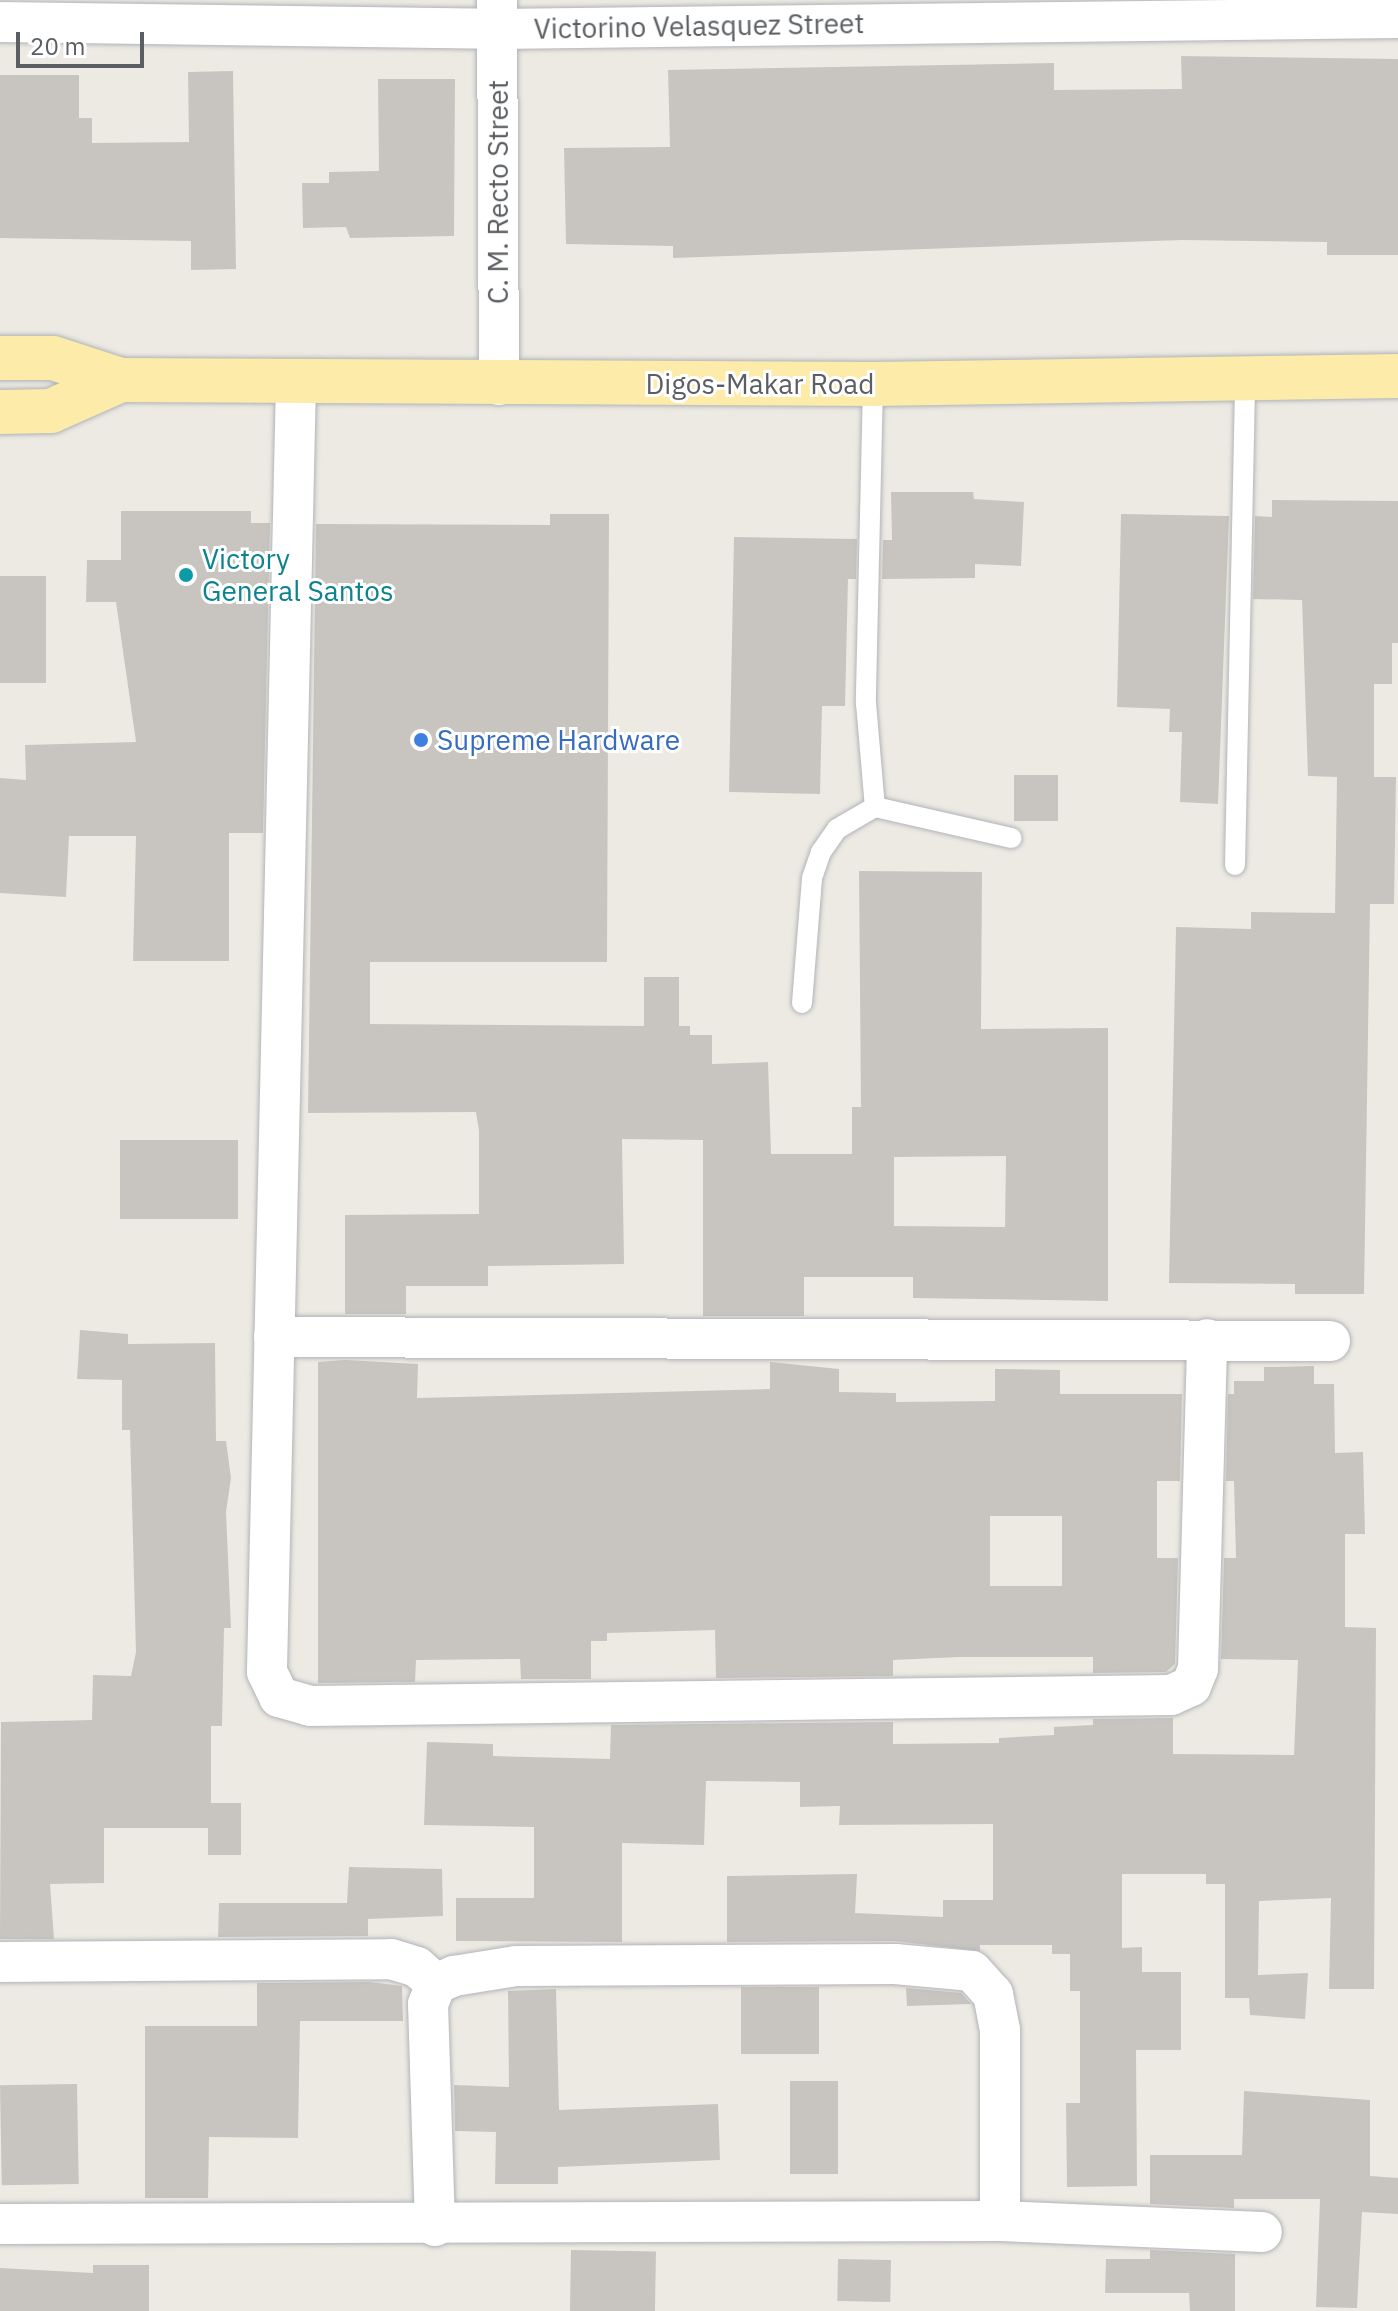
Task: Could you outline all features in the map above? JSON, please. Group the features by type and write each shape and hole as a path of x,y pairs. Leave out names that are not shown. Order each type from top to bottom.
{"main road":[{"name":"Digos-Makar Road","path":"0,358 53,358 121,380 499,385 873,384 1398,376"},
{"name":"Digos-Makar Road","path":"0,412 51,411 121,380"}],"street":[{"name":"Victorino Velasquez Street","path":"24,14 1398,18"},
{"name":"C. M. Recto Street","path":"497,14 499,385"},
{"path":"296,382 267,1672 279,1697 310,1706 1171,1695 1191,1686 1198,1669 1207,1339"},
{"path":"274,1337 1330,1341"},
{"path":"0,1962 391,1959 417,1967 436,1984"},
{"path":"436,1984 516,1966 895,1964 972,1971 993,1994 1000,2030 1000,2221"},
{"path":"435,2226 428,2004 436,1984"},
{"path":"0,2224 435,2226 1000,2221 1262,2232"}],"lane":[{"path":"1235,865 1245,377"},
{"path":"873,384 866,703 875,807"},
{"path":"802,1003 812,878 821,852 837,829 875,807 1012,838"}],"building":[{"path":"1181,56 1398,59 1398,255 1327,255 1327,242 1182,240 673,258 673,246 566,244 564,148 670,147 668,70 1054,63 1054,90 1182,89"},
{"path":"233,71 236,269 191,270 191,241 0,238 0,75 79,75 79,118 92,118 92,143 189,142 188,72"},
{"path":"378,79 455,79 454,236 350,238 346,227 303,228 302,183 329,183 329,172 379,171"},
{"path":"891,492 973,492 974,499 1024,502 1021,566 975,564 975,578 882,579 883,540 892,540"},
{"path":"1272,500 1398,501 1398,643 1392,643 1392,684 1374,684 1374,777 1396,777 1394,904 1370,904 1364,1294 1295,1294 1295,1284 1169,1283 1176,927 1251,929 1251,912 1335,913 1337,777 1308,776 1302,600 1253,599 1255,516 1272,517"},
{"path":"121,511 251,511 251,523 270,523 263,833 229,833 229,961 133,961 136,836 69,836 66,897 0,893 0,778 26,780 25,745 136,742 116,602 86,602 87,560 121,560"},
{"path":"550,514 609,514 607,962 370,962 370,1024 644,1026 644,977 679,977 679,1026 690,1026 690,1035 712,1035 712,1064 768,1062 771,1154 852,1154 852,1107 861,1107 859,871 982,872 981,1029 1108,1028 1108,1301 913,1298 913,1277 804,1277 804,1316 703,1316 703,1140 622,1139 624,1264 488,1266 488,1286 406,1286 406,1314 345,1314 345,1215 479,1214 479,1131 476,1112 308,1113 316,524 550,525","holes":["1006,1156 1005,1227 894,1226 894,1157"]},
{"path":"1121,514 1229,516 1218,804 1180,802 1182,732 1169,732 1170,709 1117,707"},
{"path":"734,537 857,539 856,579 848,579 845,706 822,706 820,794 729,792"},
{"path":"0,576 46,576 46,683 0,683"},
{"path":"1014,775 1058,775 1058,821 1014,821"},
{"path":"120,1140 238,1140 238,1219 120,1219"},
{"path":"80,1330 128,1334 128,1344 215,1343 216,1441 226,1441 231,1478 226,1512 231,1628 224,1628 222,1726 211,1726 211,1803 241,1803 241,1855 208,1855 208,1828 104,1828 104,1883 50,1884 54,1939 0,1939 1,1722 92,1720 93,1675 131,1676 136,1652 130,1430 122,1430 122,1380 77,1379"},
{"path":"345,1360 418,1364 417,1398 770,1389 770,1362 839,1369 839,1392 896,1393 896,1402 995,1401 995,1369 1060,1370 1060,1394 1182,1394 1180,1481 1157,1481 1157,1558 1178,1558 1175,1664 1166,1672 1093,1673 1093,1657 959,1657 893,1660 893,1676 716,1678 715,1630 607,1633 607,1641 591,1641 591,1679 521,1679 520,1659 416,1660 415,1682 318,1683 318,1362","holes":["990,1516 1062,1516 1062,1586 990,1586"]},
{"path":"1314,1366 1314,1384 1334,1384 1335,1453 1363,1452 1365,1534 1345,1534 1345,1627 1376,1628 1374,1989 1329,1989 1331,1898 1259,1901 1258,1975 1308,1973 1305,2019 1250,2015 1249,1998 1225,1998 1225,1884 1206,1884 1206,1874 1122,1874 1122,1948 1142,1947 1142,1972 1181,1972 1181,2050 1136,2050 1137,2186 1067,2187 1066,2103 1080,2103 1080,1991 1070,1991 1070,1954 1052,1954 1052,1945 980,1945 980,1951 895,1941 727,1942 727,1876 857,1874 855,1913 943,1917 943,1900 993,1900 993,1824 839,1825 840,1806 800,1807 800,1782 706,1781 704,1845 622,1843 622,1942 456,1941 456,1898 534,1898 534,1827 424,1825 427,1742 493,1744 493,1756 610,1759 611,1725 893,1722 893,1744 999,1743 999,1738 1054,1735 1054,1727 1093,1725 1093,1719 1173,1718 1173,1754 1294,1755 1298,1660 1221,1659 1224,1558 1236,1558 1234,1481 1226,1481 1228,1394 1234,1394 1234,1381 1264,1381 1264,1367"},
{"path":"349,1867 442,1869 443,1916 368,1919 368,1936 218,1937 219,1903 347,1903"},
{"path":"369,1982 402,1986 403,2021 300,2021 298,2138 209,2137 208,2198 145,2198 145,2026 257,2026 257,1983"},
{"path":"741,1987 819,1987 819,2054 741,2054"},
{"path":"906,1988 961,1993 971,2004 907,2006"},
{"path":"556,1989 559,2110 718,2104 720,2160 558,2167 558,2184 495,2184 496,2132 455,2131 454,2085 509,2087 508,1991"},
{"path":"790,2081 838,2081 838,2174 790,2174"},
{"path":"77,2084 79,2184 2,2185 0,2085"},
{"path":"1244,2091 1370,2100 1370,2176 1398,2178 1398,2214 1362,2212 1357,2308 1316,2307 1320,2199 1234,2199 1234,2208 1150,2204 1150,2155 1242,2155"},
{"path":"571,2250 656,2251 655,2311 570,2311"},
{"path":"1150,2250 1235,2254 1235,2311 1190,2311 1189,2293 1105,2293 1106,2259 1150,2259"},
{"path":"838,2259 891,2260 890,2302 837,2301"},
{"path":"93,2265 149,2265 149,2311 0,2311 0,2268 93,2273"}],"place":[{"name":"Victory General Santos","path":"186,575"},
{"name":"Supreme Hardware","path":"421,740"}]}
